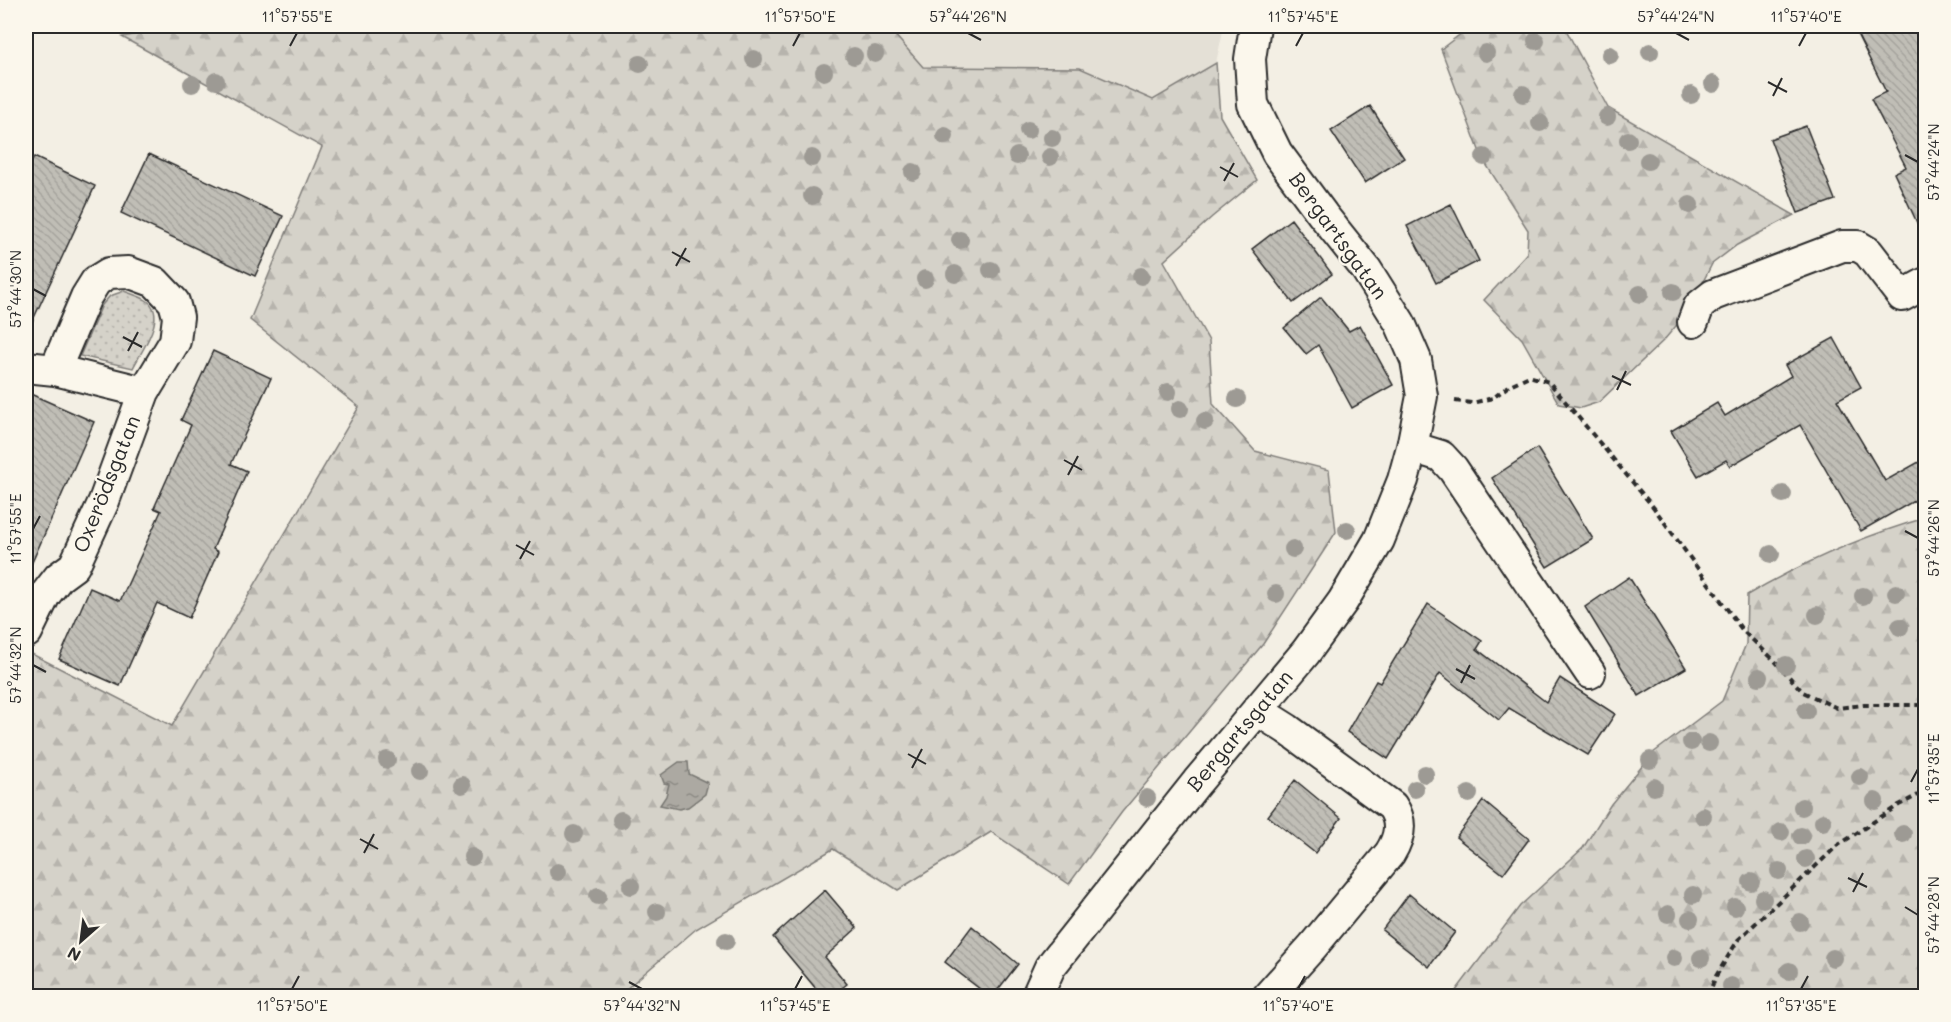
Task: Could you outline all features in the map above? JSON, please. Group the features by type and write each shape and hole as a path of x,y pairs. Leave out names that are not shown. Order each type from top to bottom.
{"street":[{"name":"Bergartsgatan","path":"1037,996 1050,967 1306,652 1343,601 1379,540 1403,480 1412,447 1422,396 1416,360 1400,323 1378,287 1277,153 1253,104 1250,59 1255,26"},
{"path":"1693,322 1699,306 1713,295 1842,246 1858,246 1868,252 1902,296 1926,283"},
{"name":"Oxerödsgatan","path":"27,632 45,595 59,577 74,566 104,501 144,392 175,340 178,317 174,302 155,282 128,272 109,273 96,281 86,297 55,370"},
{"name":"Oxerödsgatan","path":"26,368 55,370 144,392"},
{"path":"1412,447 1441,456 1453,469 1590,673"},
{"path":"1257,710 1287,729 1392,806 1400,821 1395,844 1389,853 1320,938 1268,996"}],"path":[{"path":"1450,400 1472,403 1492,398 1510,385 1529,376 1549,382 1654,508 1743,631 1803,692 1837,708 1864,705 1926,705"},
{"path":"1708,996 1716,976 1738,940 1837,846 1899,805 1926,791"}],"shaded area":[{"path":"887,26 1224,26 1216,63 1153,100 1080,68 923,67"}],"green space":[{"path":"184,26 887,26 923,67 1080,68 1153,100 1216,63 1220,116 1257,180 1164,261 1209,341 1213,404 1255,451 1329,470 1336,532 1263,644 1122,812 1069,884 991,832 898,890 833,849 696,929 618,996 26,996 26,651 172,726 359,407 250,320 322,147 122,37"},
{"path":"1471,26 1564,26 1608,108 1794,215 1737,245 1712,264 1687,313 1664,340 1599,402 1581,408 1559,404 1522,339 1484,300 1527,254 1528,230 1482,158 1441,49"},
{"path":"124,291 146,300 155,315 147,343 133,368 80,356 102,305 110,296"},
{"path":"1925,518 1925,996 1452,996 1520,906 1583,848 1611,804 1653,753 1722,701 1746,644 1747,595 1834,551"}],"water":[{"path":"679,762 688,762 689,774 708,783 705,794 688,807 679,809 660,805 666,796 669,784 664,783 661,775"}],"building":[{"path":"1879,26 1926,26 1926,242 1894,173 1906,167 1871,99 1886,92 1858,36"},
{"path":"1370,106 1404,158 1365,183 1331,131"},
{"path":"1806,126 1835,200 1798,213 1770,139"},
{"path":"149,154 283,216 255,276 121,213"},
{"path":"34,157 95,186 26,335 26,174"},
{"path":"1451,204 1479,261 1436,283 1407,226"},
{"path":"1291,219 1332,274 1293,303 1252,249"},
{"path":"1321,297 1349,331 1360,325 1393,385 1352,408 1318,345 1306,354 1284,328"},
{"path":"1834,338 1861,387 1837,400 1885,481 1926,458 1926,494 1861,531 1800,425 1730,466 1726,460 1698,476 1671,431 1717,403 1725,416 1791,376 1785,365"},
{"path":"213,351 271,378 231,464 247,471 213,549 218,552 189,618 157,603 120,686 59,659 90,588 120,601 161,511 154,508 191,425 181,420"},
{"path":"26,392 94,422 26,576"},
{"path":"1537,448 1593,539 1547,567 1492,478"},
{"path":"1629,577 1686,668 1639,696 1585,607"},
{"path":"1428,604 1482,641 1477,649 1546,702 1560,678 1615,714 1588,755 1509,708 1499,720 1440,673 1388,759 1347,732 1376,681 1380,683"},
{"path":"1295,780 1341,818 1315,853 1268,816"},
{"path":"1483,801 1529,839 1503,874 1456,837"},
{"path":"825,890 857,928 825,957 847,984 832,996 822,996 773,937"},
{"path":"1409,894 1455,932 1429,967 1382,930"},
{"path":"972,926 1018,964 993,996 989,996 945,962"}]}
